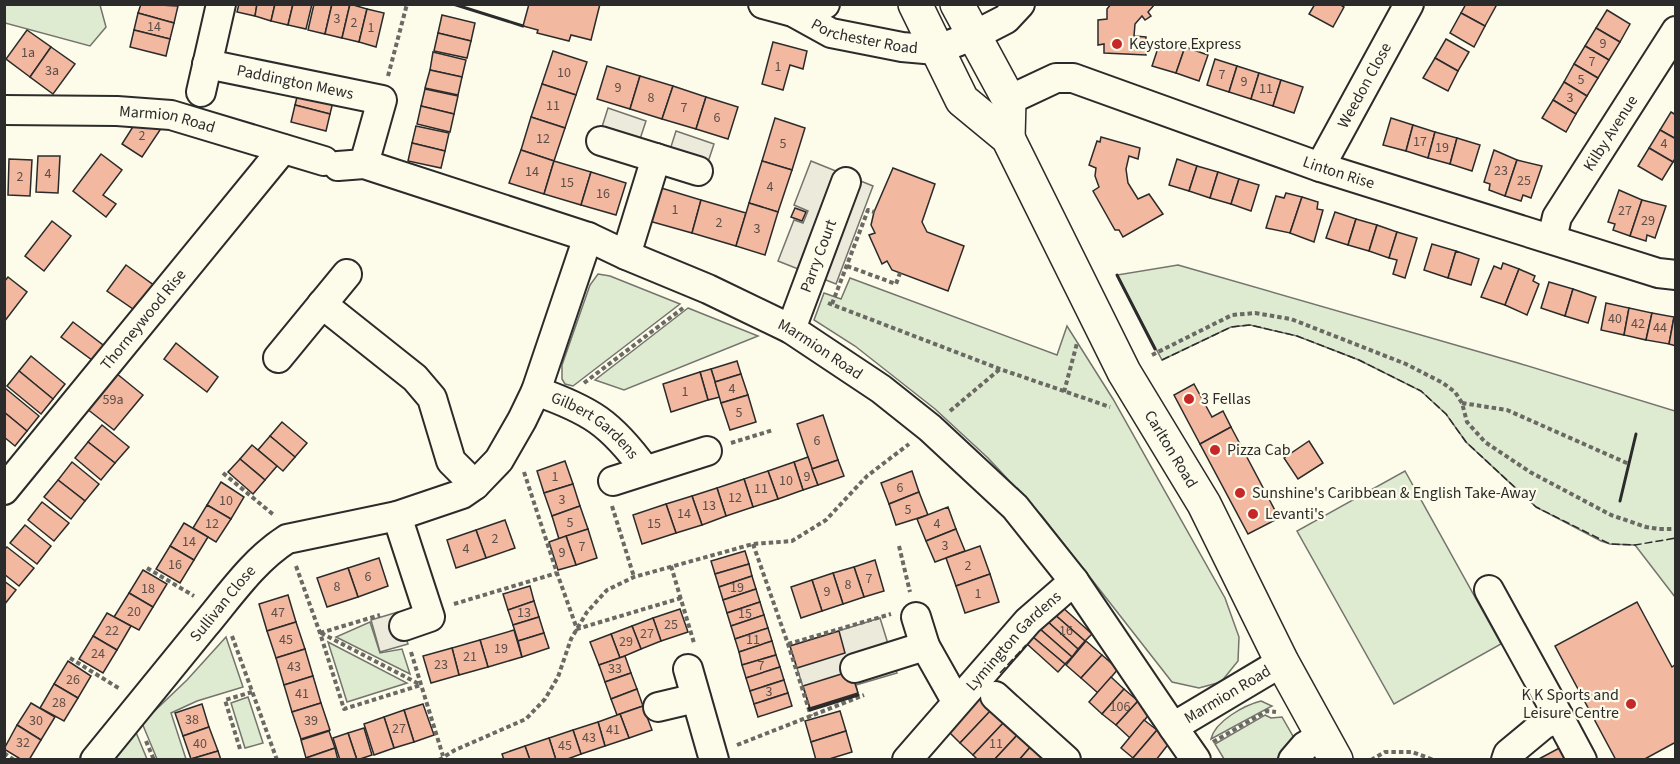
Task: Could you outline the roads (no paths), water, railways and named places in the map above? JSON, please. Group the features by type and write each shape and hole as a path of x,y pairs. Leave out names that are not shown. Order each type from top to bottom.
{"main road":[{"name":"Carlton Road","path":"915,4 962,100 1008,138 1124,372 1204,504 1282,662 1329,748"},
{"name":"Carlton Road","path":"957,4 1009,100 1008,138"}],"street":[{"path":"201,92 221,4"},
{"name":"Porchester Road","path":"763,4 793,12 831,33 902,47 936,50 975,35 1006,19 1020,4"},
{"name":"Porchester Road","path":"793,12 825,4"},
{"name":"Weedon Close","path":"1320,166 1409,4"},
{"name":"Kilby Avenue","path":"1552,239 1557,217 1676,31"},
{"name":"Paddington Mews","path":"207,63 382,100 342,164"},
{"name":"Linton Rise","path":"1009,100 1056,78 1073,78 1320,166 1658,273 1676,275"},
{"name":"Marmion Road","path":"4,111 117,111 171,115 588,237 708,289 791,329 881,389 930,428 1015,507 1074,581 1194,757"},
{"path":"601,141 698,171"},
{"name":"Thorneywood Rise","path":"4,490 283,149"},
{"path":"626,255 656,158"},
{"name":"Parry Court","path":"791,329 846,182"},
{"name":"Sullivan Close","path":"95,759 263,558 282,529 397,516 462,494 475,485 499,460 536,391 588,237"},
{"path":"278,357 347,274"},
{"path":"322,304 414,378 432,398 451,461 475,485"},
{"name":"Gilbert Gardens","path":"536,391 562,400 596,417 627,446 645,470"},
{"name":"Gilbert Gardens","path":"613,481 707,451"},
{"path":"397,516 430,617 404,626"},
{"name":"Lymington Gardens","path":"907,759 1028,621 1074,581"},
{"path":"1489,590 1582,759"},
{"name":"Lymington Gardens","path":"906,610 956,701"},
{"path":"855,668 925,646"},
{"name":"Marmion Road","path":"1173,727 1282,662"},
{"path":"688,669 713,756"},
{"path":"995,696 1066,759"},
{"path":"658,707 696,698"},
{"path":"1506,759 1508,754 1543,725 1559,717"},
{"path":"1293,759 1305,746 1329,748"}],"place":[{"name":"Keystore Express","path":"1117,44"},
{"name":"3 Fellas","path":"1189,399"},
{"name":"Pizza Cab","path":"1215,450"},
{"name":"Sunshine's Caribbean & English Take-Away","path":"1240,493"},
{"name":"Levanti's","path":"1253,514"},
{"name":"K K Sports and Leisure Centre","path":"1631,704"}]}
